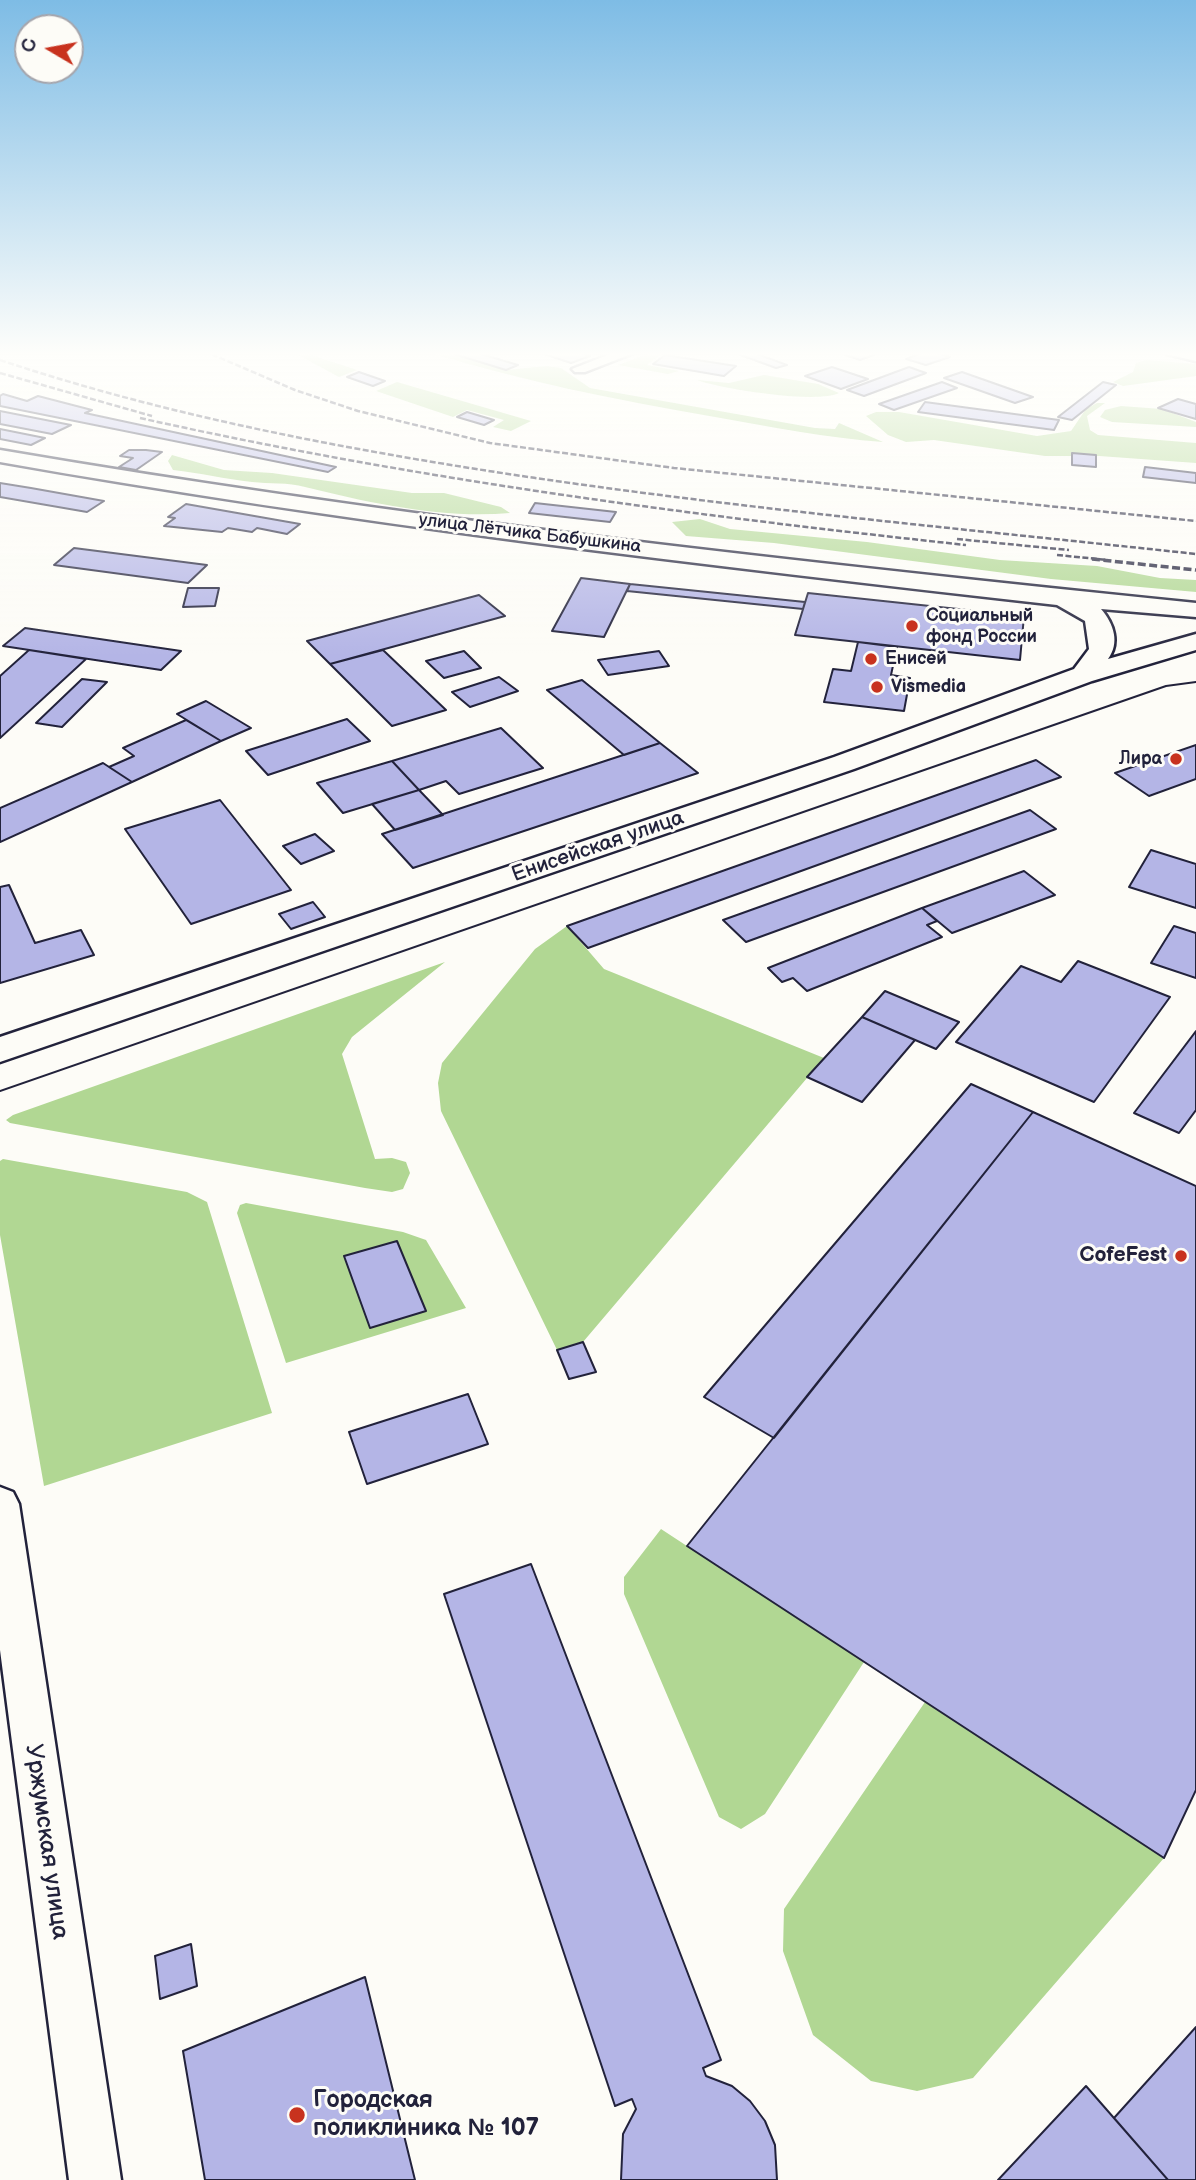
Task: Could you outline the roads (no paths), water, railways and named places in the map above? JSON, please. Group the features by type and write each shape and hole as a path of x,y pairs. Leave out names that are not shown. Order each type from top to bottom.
{"main road":[{"name":"улица Лётчика Бабушкина","path":"0,456 158,484 533,536 1062,598 1196,610"},
{"name":"улица Лётчика Бабушкина","path":"1062,598 1110,610 1196,621"},
{"path":"1062,598 1092,612 1101,623 1102,650 1083,675"},
{"name":"Енисейская улица","path":"0,1050 844,764 1083,675 1196,642"},
{"name":"Енисейская улица","path":"0,1067 1133,678 1196,663"}],"street":[{"name":"Уржумская улица","path":"0,1504 95,2180"}],"tram line":[{"path":"0,1091 1166,686 1196,682"}],"railway":[{"path":"311,453 448,477 654,508 966,545"},
{"path":"381,453 544,479 730,504 1196,554"},
{"path":"562,453 674,468 1196,521"},
{"path":"957,539 1069,550"},
{"path":"1057,555 1108,560"},
{"path":"1092,559 1196,570"}],"place":[{"name":"Социальный фонд России","path":"912,626"},
{"name":"Енисей","path":"871,659"},
{"name":"Vismedia","path":"877,687"},
{"name":"Лира","path":"1176,759"},
{"name":"CofeFest","path":"1181,1256"},
{"name":"Городская поликлиника № 107","path":"297,2115"}]}
